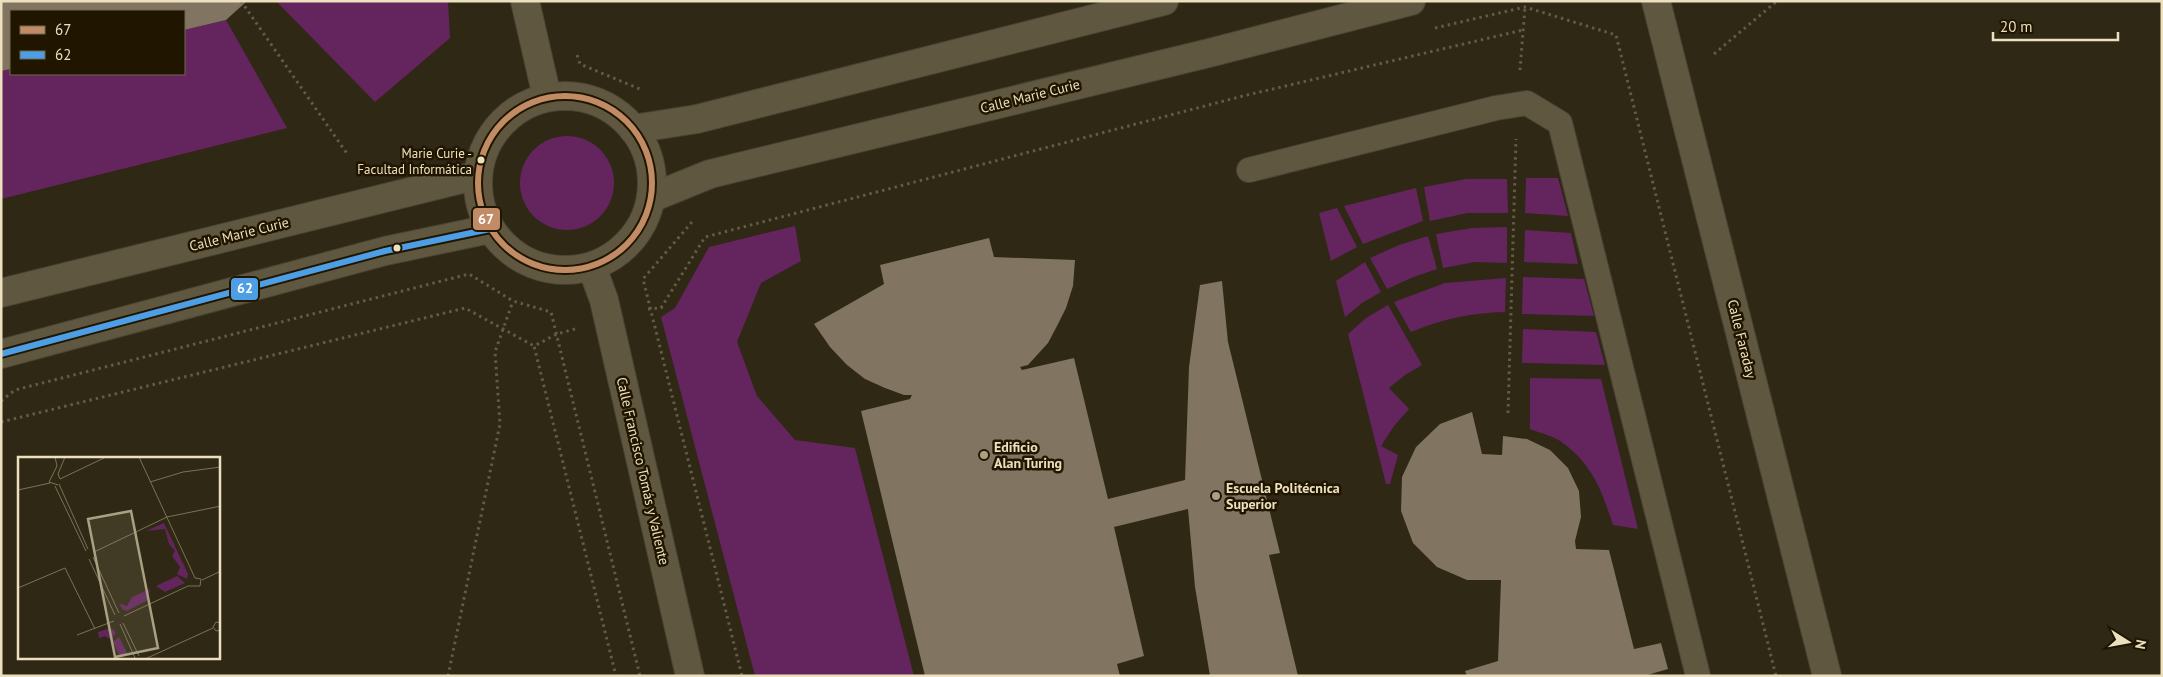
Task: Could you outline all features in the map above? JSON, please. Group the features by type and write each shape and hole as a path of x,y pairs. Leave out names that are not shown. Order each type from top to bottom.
{"street":[{"path":"525,1 547,97"},
{"path":"633,128 697,119 1164,1"},
{"name":"Calle Marie Curie","path":"651,198 710,174 1209,53 1411,1"},
{"name":"Calle Faraday","path":"1656,1 1827,676"},
{"path":"572,96 595,101 616,112 633,128 646,149 652,173 651,198 646,216 637,233 625,247 609,259 592,267 563,271 534,266 509,251 490,228 480,203 478,175 485,148 500,125 522,108 547,97 572,96"},
{"name":"Calle Marie Curie","path":"1,294 478,175"},
{"path":"1,354 385,251 490,228"},
{"name":"Calle Francisco Tomás y Valiente","path":"592,267 604,300 690,676"}],"lane":[{"path":"1250,170 1517,104 1527,103 1560,123 1698,676"}],"path":[{"path":"241,1 348,155"},
{"path":"1714,54 1777,1"},
{"path":"1511,11 1525,7 1616,35 1776,676"},
{"path":"1508,413 1517,104 1525,7"},
{"path":"650,309 660,308 705,237 1243,96 1523,30"},
{"path":"574,48 580,64 644,90"},
{"path":"693,220 643,279 742,676"},
{"path":"1,401 15,390 469,274 514,301 551,312 640,676"},
{"path":"448,676 500,424 495,352 514,301"},
{"path":"1,422 465,308 534,346 616,676"},
{"path":"534,346 557,334"}],"shaded area":[{"path":"276,1 448,1 450,38 375,102"},
{"path":"226,20 287,128 1,199 1,71 10,69 10,75 185,75 185,30"},
{"path":"567,136 585,140 600,150 610,165 614,183 610,201 600,216 585,226 567,230 549,226 534,216 524,201 520,183 524,165 534,150 549,140"},
{"path":"1526,178 1558,178 1568,216 1525,213"},
{"path":"1466,179 1507,179 1508,213 1468,213 1430,221 1424,187"},
{"path":"1416,188 1423,221 1363,244 1344,206"},
{"path":"1337,208 1357,247 1331,261 1319,213"},
{"path":"795,226 801,261 761,283 737,342 757,396 795,440 855,448 914,676 755,676 661,317 675,308 709,247"},
{"path":"1507,227 1507,263 1475,262 1443,268 1436,234 1472,228"},
{"path":"1525,230 1571,233 1578,264 1524,262"},
{"path":"1428,236 1437,269 1387,289 1370,258 1399,245"},
{"path":"1365,262 1381,292 1362,303 1345,317 1336,281"},
{"path":"1523,277 1584,279 1594,316 1522,314"},
{"path":"1506,278 1505,312 1457,318 1411,332 1394,302 1445,283"},
{"path":"1388,305 1422,365 1405,375 1389,388 1409,409 1394,426 1381,446 1398,455 1390,484 1386,484 1348,334 1366,318"},
{"path":"1523,329 1596,332 1605,365 1522,363"},
{"path":"1530,378 1601,379 1638,529 1613,525 1595,479 1582,460 1559,441 1530,429"}],"building":[{"path":"1,1 247,1 226,20 185,30 185,10 10,10 10,69 1,71"},
{"name":"Edificio Alan Turing","path":"989,238 994,257 1075,260 1073,286 1066,308 1057,326 1048,343 1028,365 1020,367 1022,370 1074,358 1108,499 1185,480 1189,367 1200,285 1222,281 1228,342 1280,553 1269,555 1298,676 1210,676 1195,587 1188,509 1114,527 1144,656 1117,664 1120,676 925,676 861,411 910,399 912,395 904,395 865,379 847,365 830,347 814,324 884,284 880,265"},
{"path":"1472,412 1482,454 1502,455 1503,436 1527,439 1550,450 1568,468 1579,491 1581,517 1575,541 1576,549 1609,550 1634,649 1661,643 1668,669 1644,676 1467,676 1465,671 1498,661 1501,580 1467,580 1437,567 1413,543 1401,511 1402,477 1416,447 1440,424"}],"transit line":[{"name":"67","path":"565,96 582,98 606,106 632,128 642,142 648,158 652,183 650,200 642,224 620,250 606,260 590,266 565,270 548,268 524,260 498,238 488,224 482,208 478,183 480,166 488,142 510,116 524,106 540,100 565,96"},
{"name":"62","path":"1,354 385,251 490,229"}],"place":[{"name":"Marie Curie - Facultad Informática","path":"481,160"},
{"name":"Edificio Alan Turing","path":"984,455"},
{"name":"Escuela Politécnica Superior","path":"1216,496"}]}
